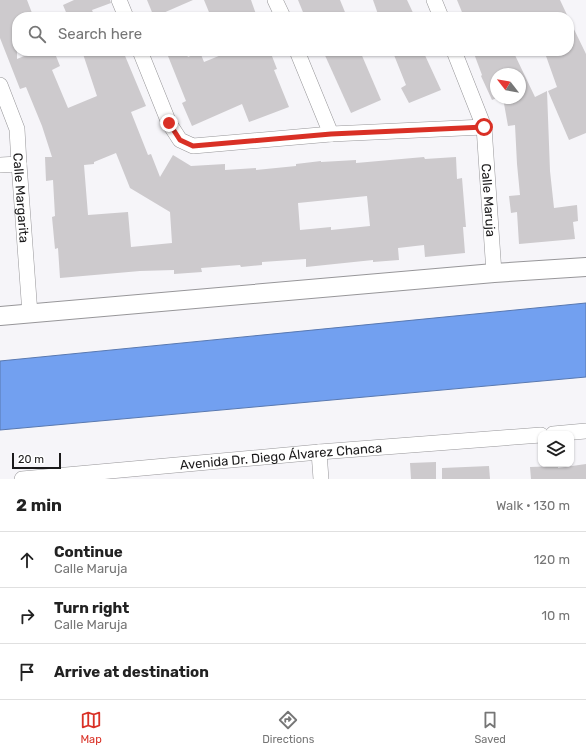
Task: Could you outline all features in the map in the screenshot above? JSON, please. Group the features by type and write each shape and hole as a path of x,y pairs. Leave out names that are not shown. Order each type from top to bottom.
{"street":[{"path":"119,0 124,12"},
{"path":"276,0 280,12"},
{"path":"434,0 439,12"},
{"path":"142,56 169,123 180,140 193,146 331,134 484,127"},
{"path":"299,56 331,134"},
{"name":"Calle Maruja","path":"456,56 484,127 494,273"},
{"name":"Calle Margarita","path":"0,85 17,129 30,314"},
{"path":"0,165 19,164"},
{"path":"0,316 494,273 586,267"},
{"path":"574,432 586,431"},
{"name":"Avenida Dr. Diego Álvarez Chanca","path":"22,479 319,452 538,435"},
{"path":"319,452 321,479"}],"water":[{"path":"586,303 586,377 0,430 0,361"}],"building":[{"path":"0,0 27,0 32,12 12,12 12,56 17,56 17,59 24,56 56,56 60,66 52,70 68,108 97,96 84,56 125,56 146,106 131,112 148,155 151,154 160,177 173,155 191,166 225,164 225,170 256,168 256,170 296,166 296,164 321,161 356,160 356,163 424,157 425,159 456,157 457,179 462,178 466,227 463,227 465,253 425,257 424,245 398,248 399,260 373,262 373,260 306,267 306,259 262,262 262,265 241,267 240,265 201,268 202,272 174,274 174,270 140,271 60,278 58,248 55,249 52,217 55,216 53,180 46,181 45,157 52,157 42,126 26,87 20,89 0,38","holes":["116,153 130,188 170,212 172,243 131,247 128,212 88,215 84,165 94,164 94,162","367,196 370,226 331,230 331,227 300,230 298,203"]},
{"path":"74,0 110,0 111,3 92,10 93,12 66,12 63,5"},
{"path":"147,0 193,0 165,12 152,12"},
{"path":"204,0 251,0 255,12 209,12"},
{"path":"298,0 340,0 345,12 303,12"},
{"path":"373,0 407,0 413,12 377,12"},
{"path":"457,0 560,0 566,12 462,12"},
{"path":"574,29 586,54 586,133 569,140 548,91 557,87 546,56 574,56"},
{"path":"168,56 202,56 204,62 219,56 272,56 277,69 274,70 289,107 249,122 242,104 192,126 182,103 186,101"},
{"path":"325,56 362,56 381,100 351,113"},
{"path":"394,56 425,56 441,90 409,103 401,88 406,85"},
{"path":"475,56 515,56 521,68 490,68 490,96 481,76 482,75"},
{"path":"526,78 535,97 547,91 550,171 554,208 577,205 578,221 573,222 575,239 519,244 517,212 511,213 509,196 520,195 515,125 508,126 504,104 526,104"},
{"path":"436,462 436,479 411,479 410,463"},
{"path":"586,464 586,479 531,479 530,467 558,468 574,467 574,466"},
{"path":"489,466 490,479 442,479 442,468"}],"route":[{"path":"169,123 180,140 193,146 331,134 484,127"}]}
